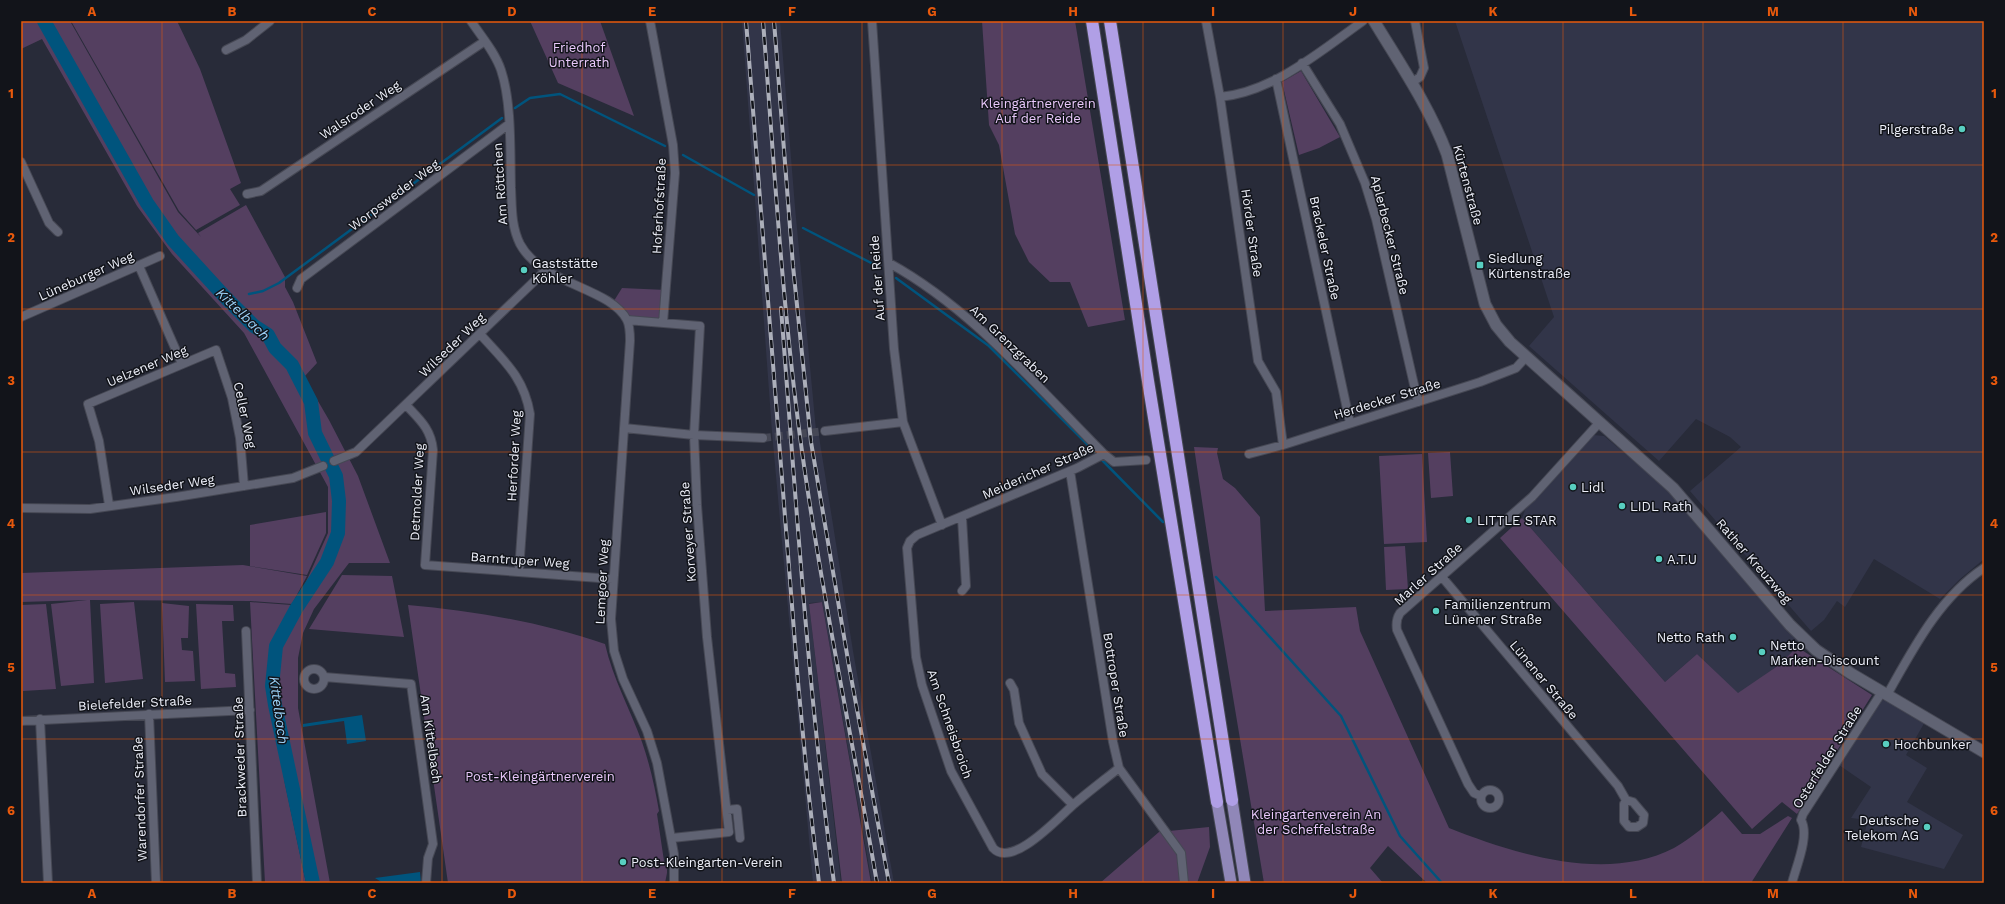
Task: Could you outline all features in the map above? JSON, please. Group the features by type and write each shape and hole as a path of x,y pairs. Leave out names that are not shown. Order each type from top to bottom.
{"highway":[{"path":"1092,21 1148,381 1217,802"},
{"path":"1110,21 1232,800"}],"main road":[{"name":"Kürtenstraße","path":"1374,21 1430,115 1447,154 1485,304 1496,325 1510,342 1526,357"},
{"name":"Rather Kreuzweg","path":"1526,357 1673,488 1802,637 1816,650 1984,752"},
{"path":"1232,800 1245,883"},
{"path":"1217,802 1230,883"}],"street":[{"path":"226,50 246,40 270,21"},
{"name":"Am Röttchen","path":"471,21 485,41 501,70 508,124 512,206 516,233 526,253 546,271 612,304 627,320"},
{"name":"Hoferhofstraße","path":"650,21 673,145 675,173 663,323"},
{"name":"Auf der Reide","path":"872,21 896,376 903,422 942,525"},
{"name":"Hörder Straße","path":"1206,21 1220,97 1258,361 1276,392 1283,445"},
{"path":"1220,97 1232,96 1248,91 1276,79 1363,21"},
{"path":"1411,83 1420,77 1424,68 1415,21"},
{"name":"Walsroder Weg","path":"247,194 261,191 485,41"},
{"name":"Aplerbecker Straße","path":"1302,63 1340,124 1365,183 1376,220 1418,402"},
{"name":"Brackeler Straße","path":"1276,79 1350,423"},
{"name":"Worpsweder Weg","path":"297,288 301,279 508,124"},
{"path":"21,162 49,223 58,232"},
{"name":"Lüneburger Weg","path":"21,317 160,256"},
{"name":"Am Grenzgraben","path":"889,263 950,303 994,343 1104,454"},
{"path":"139,266 182,364"},
{"name":"Wilseder Weg","path":"334,461 356,452 546,271"},
{"name":"Korveyer Straße","path":"627,320 700,326 694,435 697,505 707,637 729,832"},
{"name":"Lemgoer Weg","path":"627,320 630,341 611,619 614,651 623,680 647,731 657,763 672,838 675,864 674,883"},
{"name":"Herforder Weg","path":"480,334 513,371 521,383 527,397 530,414 519,571"},
{"name":"Uelzener Weg","path":"108,505 99,441 88,404 216,350"},
{"name":"Celler Weg","path":"216,350 232,398 240,438 244,486"},
{"name":"Herdecker Straße","path":"1249,454 1283,445 1418,402 1516,368 1526,357"},
{"name":"Detmolder Weg","path":"406,405 430,432 432,440 433,450 425,565"},
{"path":"825,431 903,422"},
{"name":"Marler Straße","path":"1481,796 1474,793 1468,784 1397,630 1396,624 1400,613 1532,497 1599,423"},
{"path":"624,428 694,435 763,438"},
{"name":"Meidericher Straße","path":"942,525 962,518 1070,471 1104,454 1114,462 1146,460"},
{"name":"Wilseder Weg","path":"21,508 90,509 108,505 176,497 293,478 323,466"},
{"name":"Bottroper Straße","path":"1070,471 1113,742 1119,768 1181,853 1184,883"},
{"path":"962,518 966,586 962,592"},
{"name":"Am Schneisbroich","path":"942,525 917,535 910,541 907,548 916,656 922,685 951,771 996,852 1011,852 1040,837 1073,805"},
{"name":"Barntruper Weg","path":"425,565 614,578"},
{"name":"Osterfelder Straße","path":"1792,883 1804,837 1805,826 1801,820 1803,814 1923,634 1947,601 1984,568"},
{"name":"Lünener Straße","path":"1442,577 1608,774 1626,800"},
{"name":"Brackweder Straße","path":"246,631 257,883"},
{"name":"Am Kittelbach","path":"324,677 411,684 433,844 428,858 426,883"},
{"path":"1010,683 1014,690 1019,723 1042,774 1073,805 1119,768"},
{"name":"Bielefelder Straße","path":"21,721 250,710"},
{"name":"Warendorfer Straße","path":"149,714 156,883"},
{"path":"40,719 48,883"},
{"path":"672,838 729,832 739,835 737,809 727,810"}],"shaded area":[{"path":"742,21 780,21 795,207 816,430 818,430 853,651 894,883 872,883 822,602 809,603 841,883 813,883 772,432"},
{"path":"1455,21 1984,21 1984,559 1960,579 1940,599 1874,559 1845,607 1837,601 1824,620 1811,631 1690,491 1741,447 1730,437 1696,419 1659,461 1529,346 1554,317"},
{"path":"1593,435 1604,436 1666,488 1796,638 1797,647 1779,665 1738,694 1697,654 1665,682 1522,518 1525,510"},
{"path":"1890,699 1926,720 1906,755 1927,768 1907,802 1963,835 1944,869 1861,847 1868,820 1851,818 1871,787 1836,763 1879,701"}],"green space":[{"path":"21,21 70,21 178,212 201,237 198,233 246,205 285,277 285,287 293,302 317,363 304,377 329,420 358,476 390,563 349,563 314,609 303,633 298,658 298,708 330,883 307,883 273,710 285,784 306,883 265,883 250,602 292,605 270,646 268,678 272,705 271,646 305,584 328,533 328,487 244,333 172,254 137,206 42,39 21,49"},
{"path":"71,21 177,21 200,69 241,183 230,189 240,205 196,230 179,211"},
{"name":"Friedhof Unterrath","path":"530,21 600,21 634,116 558,83"},
{"name":"Kleingärtnerverein Auf der Reide","path":"982,21 1075,21 1125,320 1088,327 1070,282 1050,282 1029,262 1015,234 999,145 989,125"},
{"path":"1301,71 1340,137 1319,148 1299,155 1282,82"},
{"path":"622,288 666,290 663,323 627,320 612,304"},
{"name":"Kleingartenverein An der Scheffelstraße","path":"1194,447 1218,448 1217,453 1223,479 1235,488 1260,517 1265,611 1356,607 1360,631 1449,828 1502,847 1531,855 1561,861 1590,864 1619,863 1648,858 1674,848 1705,826 1722,811 1742,834 1760,834 1788,816 1792,818 1751,883 1427,883 1388,846 1370,868 1383,883 1264,883 1216,595"},
{"path":"1450,452 1453,496 1431,498 1428,453"},
{"path":"1422,454 1427,542 1384,544 1379,456"},
{"path":"326,512 326,533 307,575 250,566 250,525"},
{"path":"1522,518 1665,682 1697,654 1738,693 1779,665 1797,647 1872,695 1797,814 1782,802 1752,829 1500,538"},
{"path":"1405,546 1408,589 1386,590 1384,547"},
{"path":"243,565 307,576 292,604 250,601 90,600 94,683 61,686 51,604 87,600 21,602 21,573"},
{"path":"342,575 392,576 404,637 309,629"},
{"path":"134,602 143,679 105,683 100,604"},
{"path":"822,602 871,883 842,883 809,604"},
{"path":"162,603 189,606 188,638 181,638 182,650 193,651 195,681 165,682"},
{"path":"46,604 56,689 23,691 21,605"},
{"path":"196,604 233,605 234,621 222,621 225,673 235,674 236,687 201,689"},
{"name":"Post-Kleingärtnerverein","path":"408,605 508,618 557,629 605,644 612,669 642,742 650,768 659,811 657,814 664,861 667,863 665,883 448,883"},
{"path":"1209,827 1210,847 1197,883 1100,883 1159,832"}],"water":[{"path":"362,715 366,741 347,744 344,721 303,727 303,724"},
{"path":"420,872 421,883 383,883 375,878"}],"waterway":[{"name":"Kittelbach","path":"44,21 147,203 173,240 226,298 254,326 268,335 275,348 292,365 311,402 315,433 336,476 339,501 338,533 327,562 296,609 276,646 272,686 313,883"},
{"path":"515,108 530,98 560,94 665,146"},
{"path":"249,294 263,291 279,283 502,118"},
{"path":"683,155 754,195"},
{"path":"803,228 881,268"},
{"path":"896,278 989,346 1095,452"},
{"name":"Kittelbach","path":"226,298 232,297"},
{"path":"1102,460 1163,522"},
{"path":"1216,577 1341,716 1400,836 1442,883"}],"tunnel":[{"path":"763,438 825,431"}],"railway":[{"path":"746,21 798,682 819,883"},
{"path":"763,21 784,286 794,391 801,444 827,609 877,883"},
{"path":"774,21 793,266 811,442 849,666 889,883"},
{"path":"781,308 810,668 834,883"}],"place":[{"name":"Pilgerstraße","path":"1962,129"},
{"name":"Siedlung Kürtenstraße","path":"1480,265"},
{"name":"Gaststätte Köhler","path":"524,270"},
{"name":"Lidl","path":"1573,487"},
{"name":"LIDL Rath","path":"1622,506"},
{"name":"LITTLE STAR","path":"1469,520"},
{"name":"A.T.U","path":"1659,559"},
{"name":"Familienzentrum Lünener Straße","path":"1436,611"},
{"name":"Netto Rath","path":"1733,637"},
{"name":"Netto Marken-Discount","path":"1762,652"},
{"name":"Hochbunker","path":"1886,744"},
{"name":"Deutsche Telekom AG","path":"1927,827"},
{"name":"Post-Kleingarten-Verein","path":"623,862"}]}
